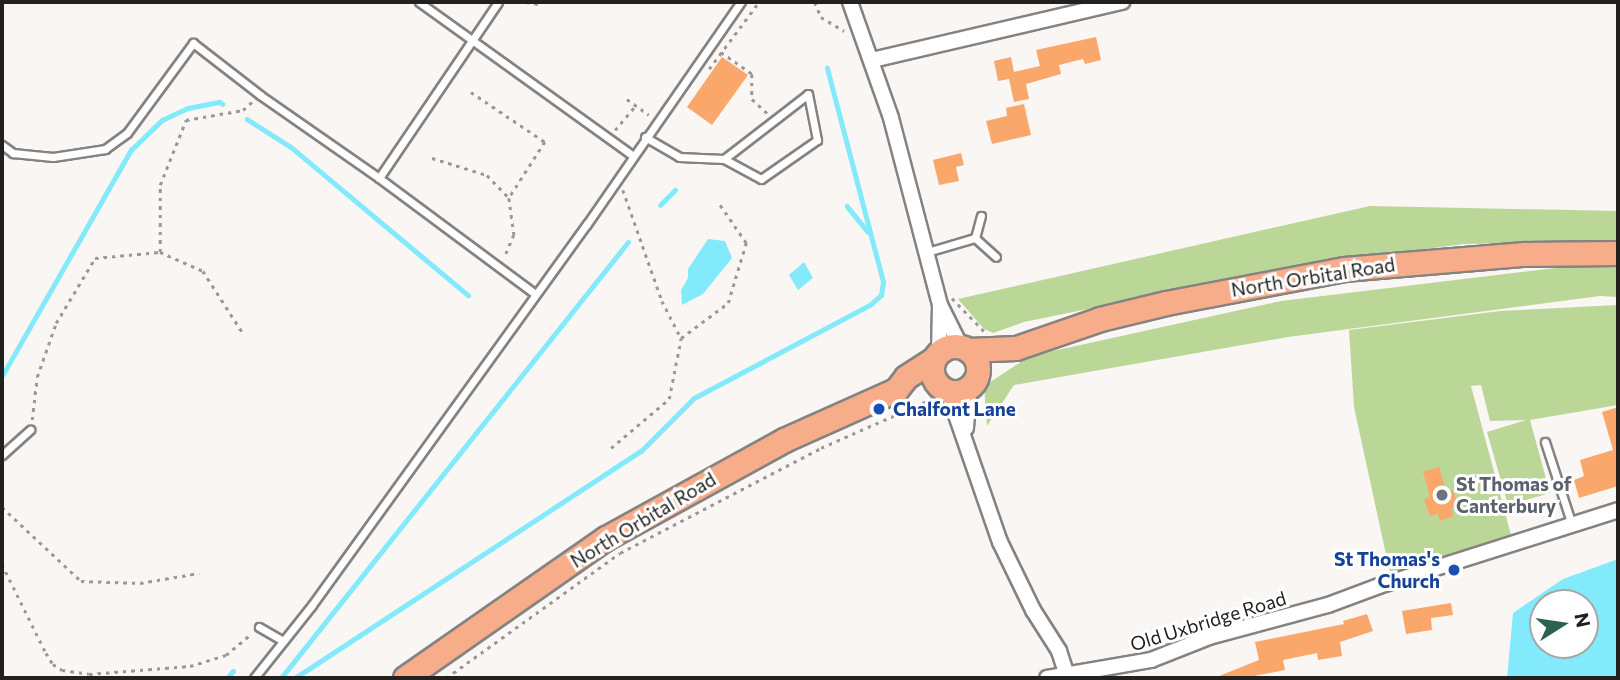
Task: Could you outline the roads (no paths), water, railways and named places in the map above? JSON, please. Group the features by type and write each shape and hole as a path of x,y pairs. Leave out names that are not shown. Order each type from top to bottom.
{"main road":[{"name":"North Orbital Road","path":"965,348 1016,348 1100,319 1166,303 1345,269 1524,254 1618,253"},
{"path":"945,348 965,348 977,363 975,380 956,393 945,390 932,375 936,356 945,348"},
{"name":"North Orbital Road","path":"975,380 1003,361 1016,348"},
{"name":"North Orbital Road","path":"405,678 617,532 784,440 896,390 906,377 936,356"},
{"name":"North Orbital Road","path":"896,390 945,390"}],"street":[{"path":"850,2 872,60 940,305 965,348"},
{"path":"872,60 1122,2"},
{"path":"936,356 940,305"},
{"path":"965,433 968,398 975,380"},
{"path":"945,390 965,433 1000,542 1033,610 1059,651 1067,675"},
{"name":"Old Uxbridge Road","path":"1047,678 1152,660 1217,634 1328,605 1618,510"}],"lane":[{"path":"419,2 632,155"},
{"path":"379,178 498,2"},
{"path":"254,678 312,605 741,2"},
{"path":"2,145 12,153 52,157 105,149 127,133 193,43 260,95 379,178 535,294"},
{"path":"645,136 679,157 723,159 761,179 817,140 808,94 723,159"},
{"path":"975,238 981,216"},
{"path":"927,252 975,238"},
{"path":"975,238 996,257"},
{"path":"2,455 30,430"},
{"path":"1545,442 1572,525"},
{"path":"259,627 283,641"}],"water":[{"path":"708,239 725,241 732,258 703,294 682,305 681,290 688,278 688,269"},
{"path":"804,262 813,278 798,290 789,275"},
{"path":"1618,559 1618,678 1507,678 1513,613 1529,602 1529,659 1599,659 1599,589 1548,589 1563,579"}],"waterway":[{"path":"295,678 641,451 694,398 870,305 881,295 883,282 827,68"},
{"path":"2,376 131,150 162,120 188,108 219,102 223,104"},
{"path":"247,119 291,147 468,295"},
{"path":"660,205 675,190"},
{"path":"847,206 868,232"},
{"path":"281,678 628,242"},
{"path":"227,678 233,671"}],"place":[{"name":"Chalfont Lane","path":"879,409"},
{"name":"St Thomas of Canterbury","path":"1442,495"},
{"name":"St Thomas's Church","path":"1454,570"}]}
